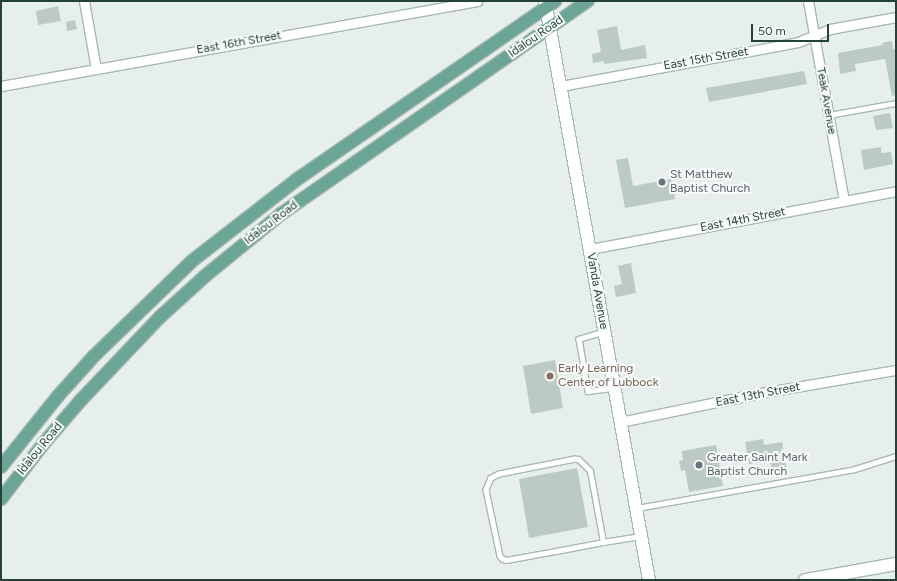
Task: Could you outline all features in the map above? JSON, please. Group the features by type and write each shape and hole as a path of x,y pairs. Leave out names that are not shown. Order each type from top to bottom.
{"main road":[{"name":"Idalou Road","path":"1,499 44,443 80,400 160,317 249,238 293,205 588,1"},
{"name":"Idalou Road","path":"1,466 58,396 94,356 192,261 296,180 549,3"}],"street":[{"path":"84,1 96,69"},
{"name":"East 16th Street","path":"1,86 477,1"},
{"name":"Teak Avenue","path":"808,1 844,201"},
{"name":"Vanda Avenue","path":"549,3 550,28 649,580"},
{"name":"East 15th Street","path":"561,86 798,42 830,29 896,17"},
{"name":"East 14th Street","path":"590,249 896,191"},
{"name":"East 13th Street","path":"620,422 755,394 896,370"},
{"path":"807,580 896,564"}],"lane":[{"path":"829,115 896,103"},
{"path":"604,332 580,339 588,391 614,388"},
{"path":"636,509 855,469 896,456"},
{"path":"603,542 590,471 579,460 575,459 499,474 491,478 486,490 500,556 503,559 506,560 641,535"}],"building":[{"path":"58,6 61,21 38,25 36,11"},
{"path":"75,20 77,29 67,31 66,22"},
{"path":"617,26 621,50 645,45 647,58 604,64 604,61 593,63 592,54 601,52 597,30"},
{"path":"892,41 893,49 896,49 896,95 892,96 885,59 855,64 856,71 840,74 838,53 883,45 882,43"},
{"path":"804,71 807,84 709,102 706,88"},
{"path":"890,113 893,128 876,130 873,116"},
{"path":"881,147 881,153 891,152 893,164 864,170 861,150"},
{"name":"St Matthew Baptist Church","path":"628,158 633,186 671,179 675,199 625,208 616,160"},
{"path":"631,263 636,293 616,297 614,286 622,284 618,266"},
{"path":"555,360 563,408 531,414 523,366"},
{"path":"763,439 764,445 782,442 787,471 773,473 770,460 749,464 745,442"},
{"name":"Greater Saint Mark Baptist Church","path":"716,445 723,486 689,492 685,470 681,471 679,461 683,460 682,451"},
{"path":"577,468 588,527 529,538 519,479"}],"place":[{"name":"St Matthew Baptist Church","path":"662,182"},
{"name":"Early Learning Center of Lubbock","path":"550,376"},
{"name":"Greater Saint Mark Baptist Church","path":"699,465"}]}
